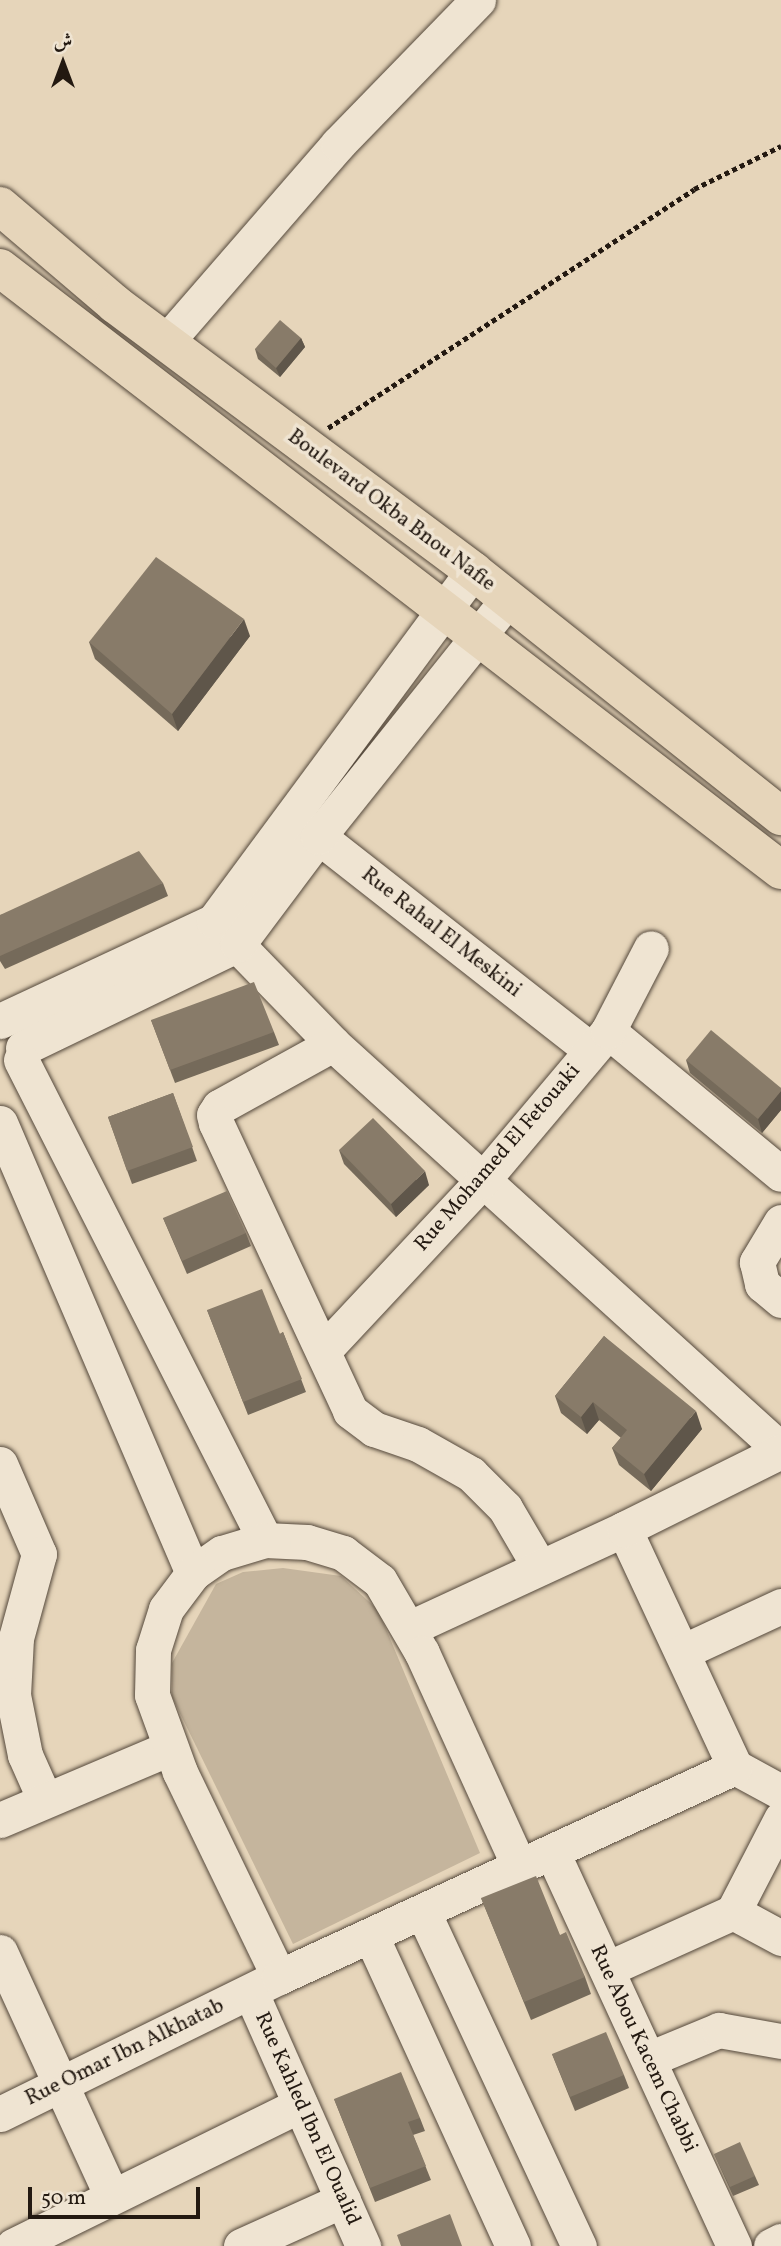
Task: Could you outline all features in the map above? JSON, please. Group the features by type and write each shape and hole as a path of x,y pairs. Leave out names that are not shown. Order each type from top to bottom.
{"main road":[{"name":"Boulevard Okba Bnou Nafie","path":"0,206 166,342 473,571 781,816"},
{"name":"Boulevard Okba Bnou Nafie","path":"0,268 781,870"}],"street":[{"path":"166,342 338,144 478,0"},
{"path":"15,1062 226,933 304,826 445,609 473,571"},
{"path":"304,826 478,637 508,599"},
{"name":"Rue Rahal El Meskini","path":"304,826 781,1174"},
{"path":"0,1021 226,933"},
{"path":"226,933 333,1044 481,1182 781,1451 624,1530 539,1566 410,1628"},
{"name":"Rue Mohamed El Fetouaki","path":"323,1352 481,1182 599,1041 651,948"},
{"path":"0,1021 15,1030 15,1062 265,1540 315,1543 356,1560 387,1589 410,1628 520,1868"},
{"path":"333,1044 219,1107 214,1115 356,1418 437,1453 471,1474 505,1508 539,1566"},
{"path":"0,1123 193,1573"},
{"path":"781,1222 757,1262 762,1284 781,1300"},
{"path":"0,1464 39,1554 16,1638 13,1695 25,1755 45,1800"},
{"path":"624,1530 735,1767 781,1792"},
{"name":"Rue Kahled Ibn El Oualid","path":"265,1540 222,1553 193,1573 166,1609 153,1650 152,1695 170,1748 265,1985 300,2105 363,2246"},
{"path":"681,1652 781,1606"},
{"path":"0,1820 170,1748"},
{"name":"Rue Omar Ibn Alkhatab","path":"0,2114 60,2082 265,1985 735,1767"},
{"path":"607,1969 733,1912 781,1819"},
{"name":"Rue Abou Kacem Chabbi","path":"552,1852 734,2246"},
{"path":"424,1912 579,2246"},
{"path":"733,1912 781,1938"},
{"path":"371,1936 513,2246"},
{"path":"0,1952 111,2194"},
{"path":"649,2059 719,2030 781,2041"},
{"path":"13,2246 111,2194 300,2105"},
{"path":"241,2246 343,2200"},
{"path":"771,2246 781,2241"}],"path":[{"path":"305,446 389,385 701,184 781,146"}],"shaded area":[{"path":"283,1568 341,1576 378,1610 480,1853 293,1944 172,1697 172,1663 216,1584 243,1572"}],"building":[{"path":"280,320 301,338 276,368 255,349"},
{"path":"156,557 244,619 172,714 89,642"},
{"path":"139,851 163,883 0,956 0,915"},
{"path":"254,982 274,1032 170,1070 151,1020"},
{"path":"711,1030 781,1088 758,1119 686,1060"},
{"path":"173,1093 193,1147 127,1171 108,1117"},
{"path":"373,1118 425,1171 391,1204 339,1150"},
{"path":"227,1191 246,1233 182,1261 163,1218"},
{"path":"262,1289 302,1379 243,1402 207,1310"},
{"path":"604,1336 696,1411 644,1474 612,1448 627,1430 593,1402 581,1417 555,1396"},
{"path":"536,1876 560,1935 566,1932 585,1977 524,2002 481,1898"},
{"path":"606,2032 624,2075 570,2097 552,2054"},
{"path":"401,2072 420,2118 408,2122 426,2166 370,2188 334,2099"},
{"path":"740,2142 755,2176 730,2187 714,2154"},
{"path":"450,2214 462,2246 401,2246 397,2235"}]}
